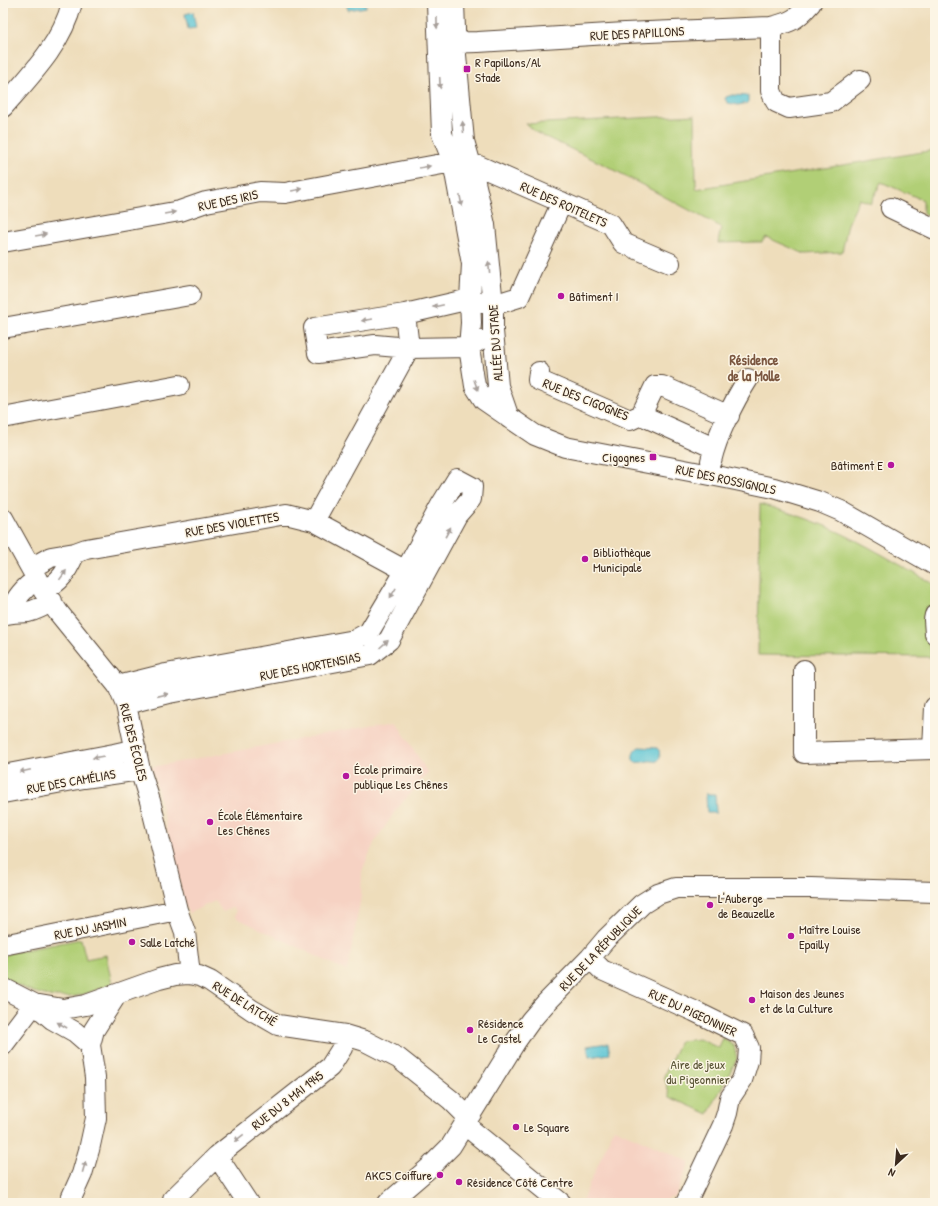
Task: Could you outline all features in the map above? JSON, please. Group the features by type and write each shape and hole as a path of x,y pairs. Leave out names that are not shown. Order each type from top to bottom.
{"street":[{"path":"3,107 36,69 50,50 69,17 72,3"},
{"name":"ALLÉE DU STADE","path":"437,3 447,43 464,141 462,164 472,264 469,347 475,386 484,400 509,418"},
{"name":"ALLÉE DU STADE","path":"447,43 454,3"},
{"name":"RUE DES PAPILLONS","path":"447,43 624,33 771,27 786,24 800,16 811,3"},
{"path":"771,27 771,91 776,102 788,108 831,102 860,80"},
{"name":"ALLÉE DU STADE","path":"462,164 485,226 493,305 493,331 498,386 509,418"},
{"name":"RUE DES ROITELETS","path":"462,164 479,166 612,224 623,243 670,263"},
{"name":"RUE DES IRIS","path":"3,242 180,212 206,202 260,192 285,192 462,164"},
{"path":"493,331 469,347 409,348 375,345 318,353 314,328 405,314 470,299 493,305 519,297 562,202"},
{"path":"891,208 935,229"},
{"path":"3,328 190,295"},
{"path":"314,521 409,348 405,314"},
{"name":"RUE DES CIGOGNES","path":"539,372 538,380 630,420 641,415 655,386 662,386 729,416"},
{"path":"708,474 714,448 741,390 748,379"},
{"path":"3,418 179,385"},
{"name":"RUE DES CIGOGNES","path":"641,415 714,448"},
{"name":"RUE DES ROSSIGNOLS","path":"509,418 535,435 565,447 774,488 820,502 855,519 935,565"},
{"name":"RUE DES VIOLETTES","path":"41,584 51,557 75,553 86,549 286,514 314,521"},
{"name":"RUE DES ÉCOLES","path":"3,518 58,612 118,686 126,705 140,770 150,801 177,910 185,932 189,966 188,974"},
{"name":"RUE DES HORTENSIAS","path":"118,686 166,674 252,668 370,655 389,640 414,575 314,521"},
{"path":"6,614 27,586 41,584 53,586 60,579 75,553"},
{"path":"6,614 28,612 44,606 41,584"},
{"path":"935,615 935,634"},
{"name":"RUE DES HORTENSIAS","path":"126,705 252,668"},
{"path":"804,670 804,753 933,749 935,707"},
{"name":"RUE DES CAMÉLIAS","path":"3,775 136,749"},
{"name":"RUE DES CAMÉLIAS","path":"3,793 84,778 140,770"},
{"name":"RUE DE LA RÉPUBLIQUE","path":"388,1203 429,1168 451,1146 516,1041 531,1020 606,939 642,904 658,894 676,888 811,888 935,892"},
{"name":"RUE DU JASMIN","path":"3,945 177,910"},
{"name":"RUE DU PIGEONNIER","path":"590,958 602,970 694,1011 743,1035 748,1048 748,1061 742,1080 730,1098 723,1125 686,1203"},
{"name":"RUE DE LATCHÉ","path":"3,988 34,1004 63,1009 86,1005 159,979 175,975 188,974 210,980 252,1010 278,1025 345,1035 365,1041 398,1058 451,1100 464,1113 470,1129 561,1203"},
{"path":"69,1203 82,1174 96,1118 95,1077 90,1045 94,1030 117,994"},
{"path":"3,1045 34,1004 52,1019 75,1032 90,1045"},
{"name":"RUE DU 8 MAI 1945","path":"173,1199 217,1156 330,1068 342,1048 345,1035"},
{"path":"217,1156 248,1203"}],"shaded area":[{"path":"396,721 428,773 396,810 374,843 362,871 361,897 347,971 235,917 236,911 233,907 223,912 215,901 189,913 185,906 152,767"},
{"path":"614,1128 690,1162 675,1197 667,1198 665,1203 581,1203"}],"green space":[{"path":"695,115 696,189 935,150 935,201 928,216 923,214 923,200 881,182 871,203 859,199 848,224 842,252 805,254 766,237 762,242 718,243 721,227 607,166 535,132 526,124"},
{"path":"760,504 813,521 843,534 935,585 935,597 928,619 931,657 758,655"},
{"path":"81,939 86,959 106,955 112,984 80,995 57,997 47,996 29,990 3,977 3,957 9,953"},
{"name":"Aire de jeux du Pigeonnier","path":"723,1038 734,1046 737,1059 708,1114 670,1097 664,1076 680,1041 699,1039 719,1048"}],"water":[{"path":"346,3 366,3 366,7 348,10"},
{"path":"193,12 196,28 188,29 185,14"},
{"path":"732,95 748,96 748,103 738,105 728,103 725,99 726,97"},
{"path":"639,747 657,748 659,750 659,760 634,762 634,753"},
{"path":"706,794 715,794 716,813 707,813"},
{"path":"608,1043 610,1054 589,1057 587,1046"}],"place":[{"name":"R Papillons/Al Stade","path":"467,69"},
{"name":"Bâtiment I","path":"561,296"},
{"name":"Cigognes","path":"653,457"},
{"name":"Bâtiment E","path":"891,465"},
{"name":"Bibliothèque Municipale","path":"585,559"},
{"name":"École primaire publique Les Chênes","path":"346,776"},
{"name":"École Élémentaire Les Chênes","path":"210,822"},
{"name":"L'Auberge de Beauzelle","path":"710,905"},
{"name":"Maître Louise Epailly","path":"791,936"},
{"name":"Salle Latché","path":"132,942"},
{"name":"Maison des Jeunes et de la Culture","path":"752,1000"},
{"name":"Résidence Le Castel","path":"470,1030"},
{"name":"Le Square","path":"516,1127"},
{"name":"AKCS Coiffure","path":"440,1175"},
{"name":"Résidence Côté Centre","path":"459,1182"}],"district":[{"name":"Résidence de la Molle","path":"754,368"}]}
